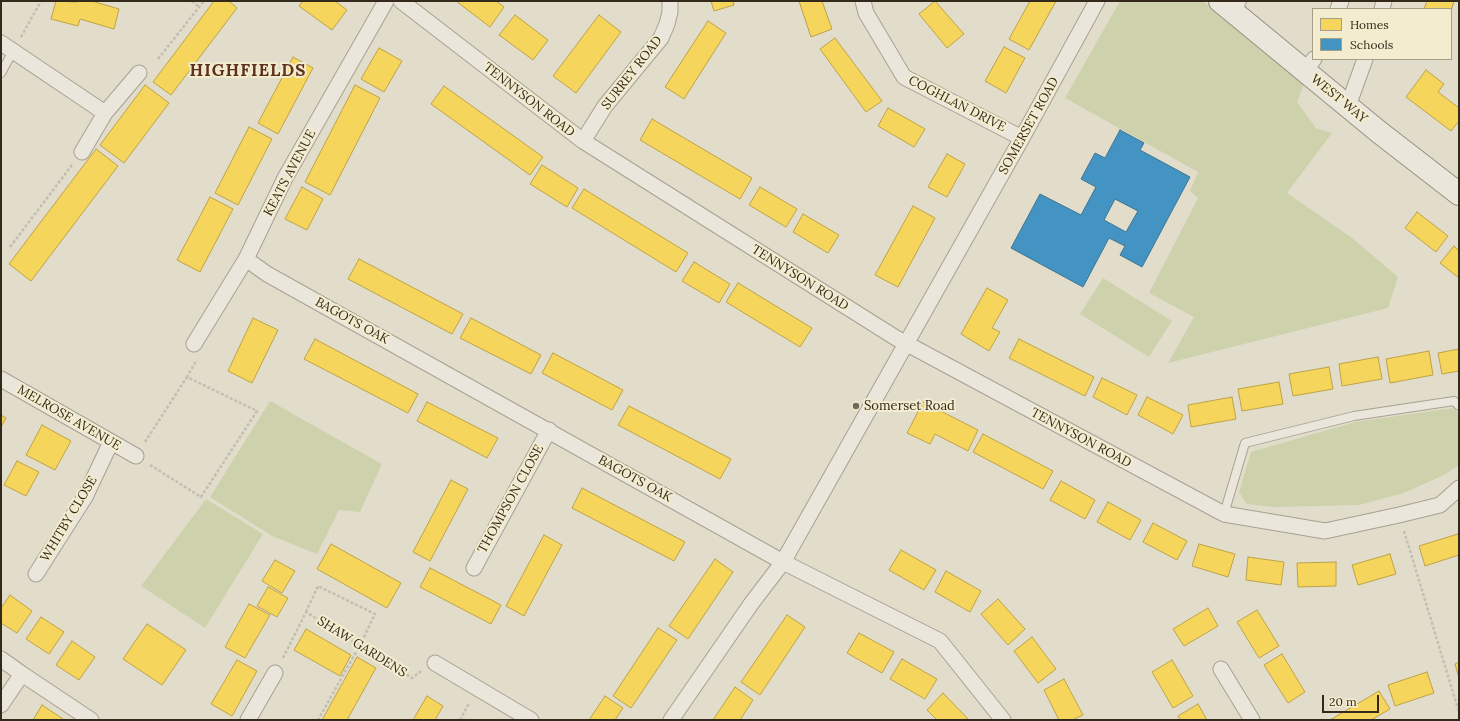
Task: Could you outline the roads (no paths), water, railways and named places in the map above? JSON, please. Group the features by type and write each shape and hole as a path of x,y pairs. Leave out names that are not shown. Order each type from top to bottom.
{"street":[{"name":"KEATS AVENUE","path":"194,344 246,260 285,178 386,1"},
{"name":"TENNYSON ROAD","path":"401,1 583,141 906,344 1224,514 1325,531 1440,505 1459,488"},
{"name":"SURREY ROAD","path":"583,141 606,106 661,38 670,12 670,1"},
{"name":"COGHLAN DRIVE","path":"863,1 866,13 904,77 1022,138"},
{"name":"SOMERSET ROAD","path":"671,720 751,604 783,562 1022,138 1097,1"},
{"name":"WEST WAY","path":"1220,1 1239,8 1309,65 1348,106 1459,194"},
{"path":"7,47 105,113"},
{"path":"1348,106 1365,60"},
{"path":"82,152 105,113 139,73"},
{"name":"BAGOTS OAK","path":"246,260 267,274 549,430 783,562 940,641 1003,720"},
{"name":"MELROSE AVENUE","path":"1,378 136,456"},
{"name":"THOMPSON CLOSE","path":"474,568 549,430"},
{"name":"WHITBY CLOSE","path":"36,574 85,497 111,442"},
{"path":"1,659 91,720"},
{"path":"435,663 531,720"},
{"path":"1221,669 1252,720"},
{"path":"248,720 275,673"},
{"path":"1,705 22,674"}],"lane":[{"path":"1,73 7,47"},
{"path":"1224,514 1245,443 1354,416 1454,401 1459,406"}],"place":[{"name":"Somerset Road","path":"856,406"}],"district":[{"name":"HIGHFIELDS","path":"248,71"}]}
